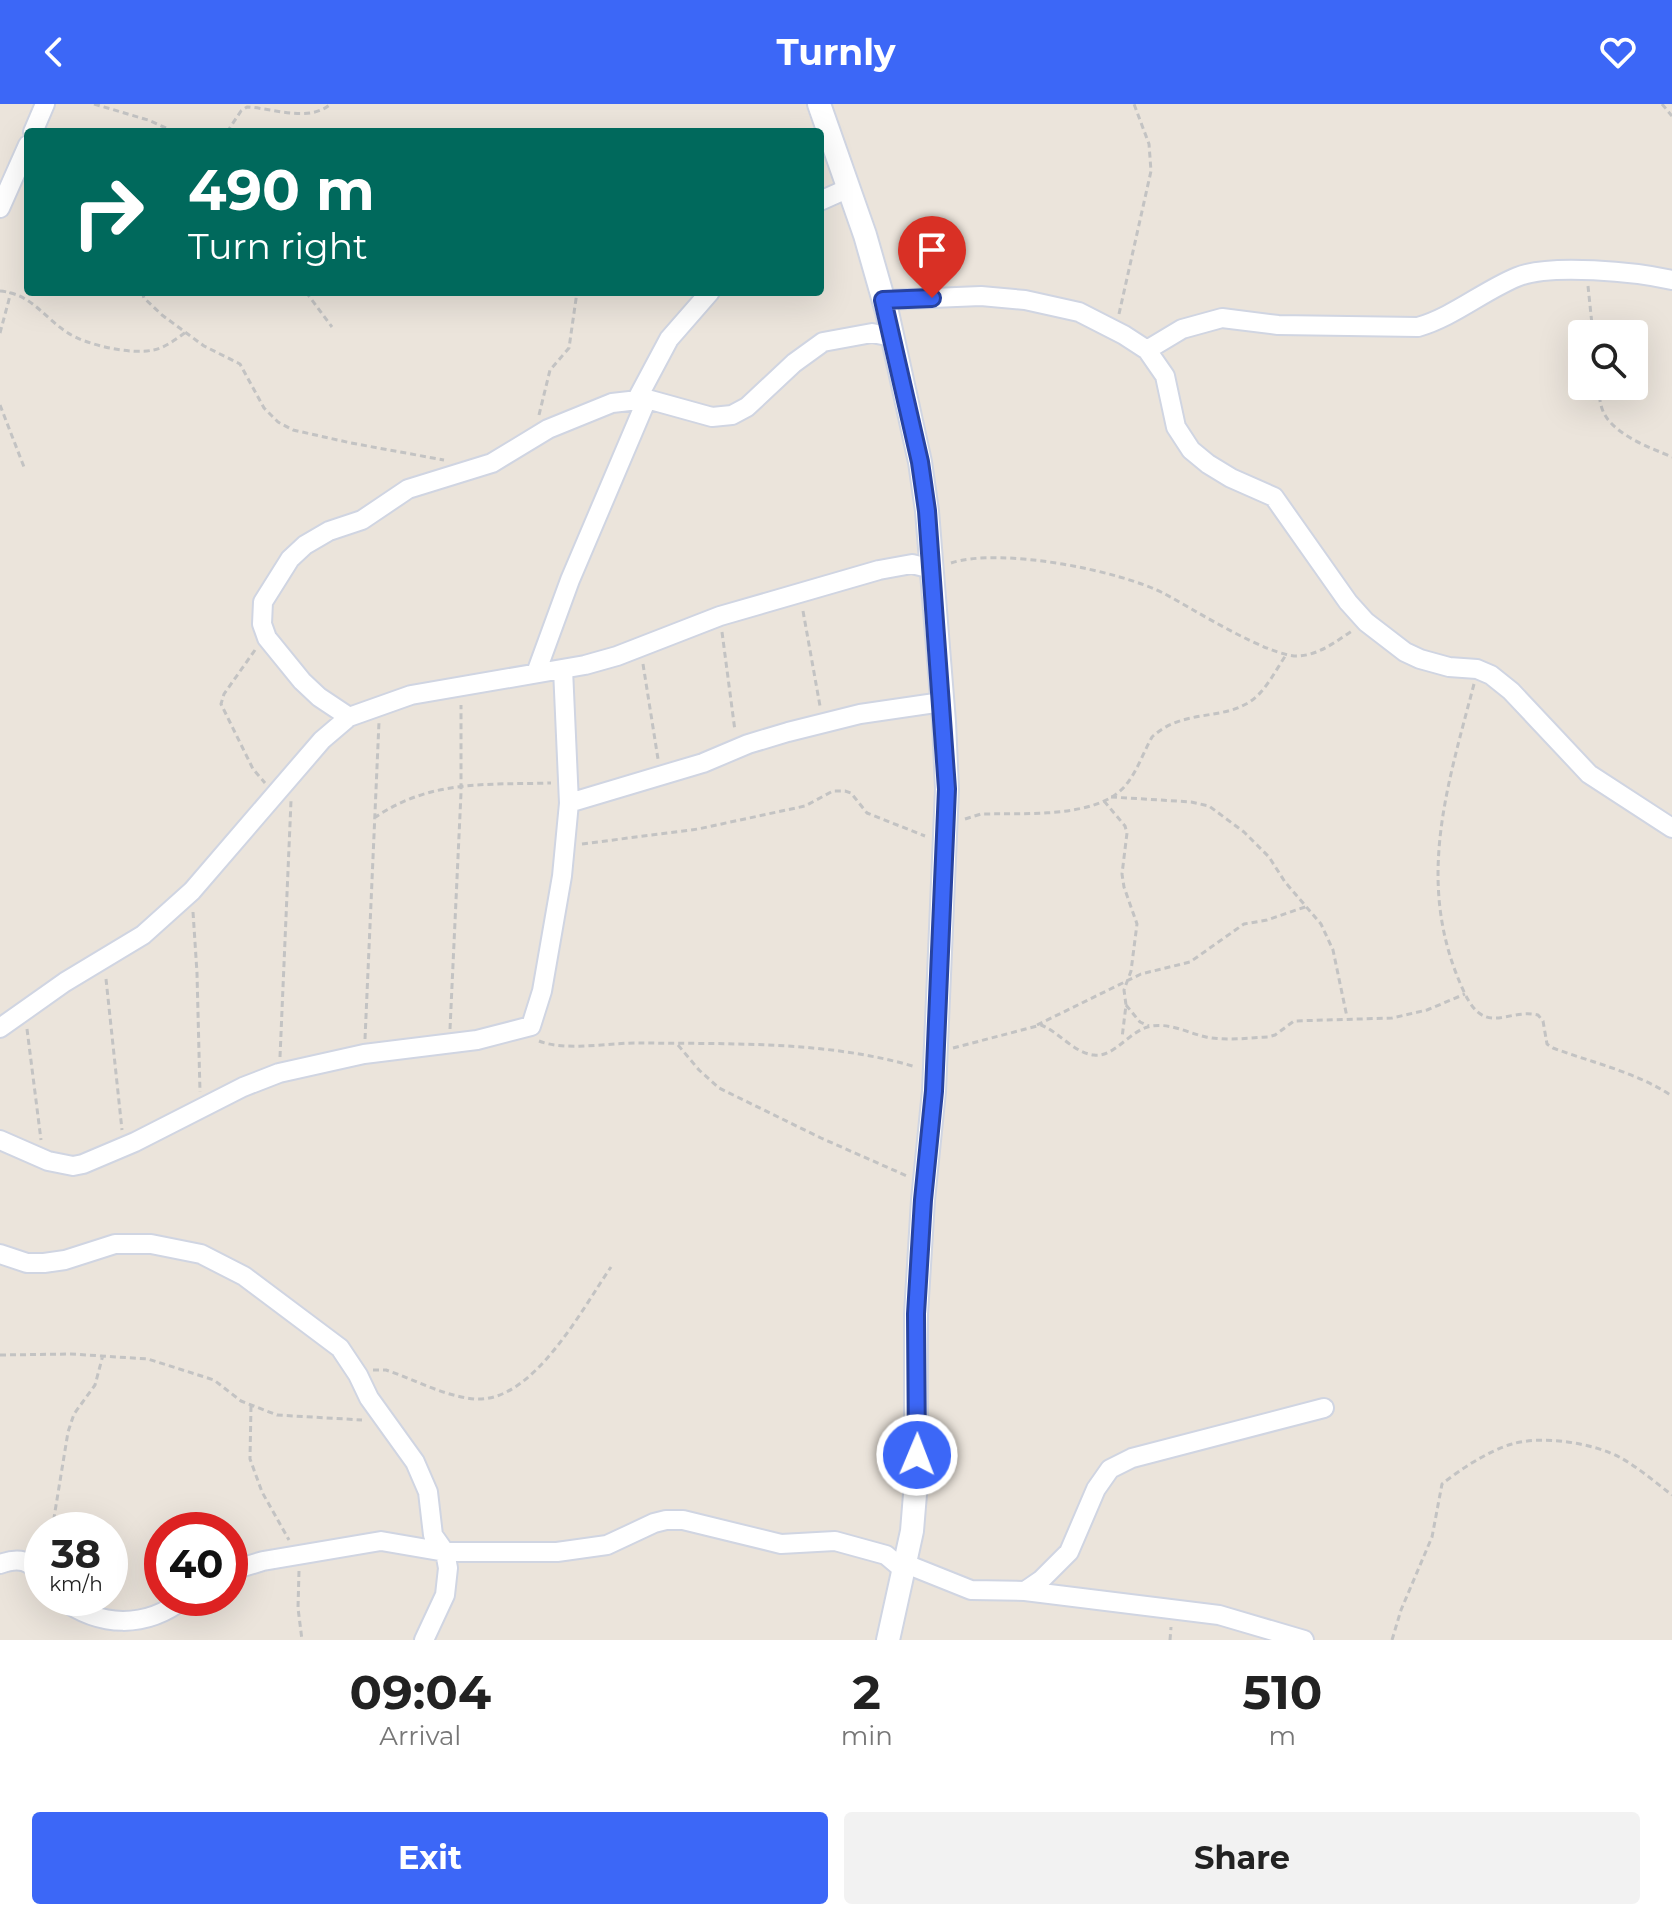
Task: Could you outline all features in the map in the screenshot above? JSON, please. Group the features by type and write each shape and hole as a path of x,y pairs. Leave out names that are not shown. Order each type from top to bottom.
{"street":[{"path":"35,128 45,104"},
{"path":"819,104 849,188 883,300 920,462 932,569 947,789 936,1063 916,1314 916,1482 912,1531 888,1640"},
{"path":"0,208 24,154"},
{"path":"824,199 849,188"},
{"path":"1147,350 1182,329 1222,318 1278,325 1418,327 1434,322 1520,275 1587,271 1634,273 1672,280"},
{"path":"536,673 642,399 669,339 707,296"},
{"path":"883,300 981,296 1025,300 1079,312 1115,329 1147,350 1165,376 1176,427 1191,450 1231,478 1274,497 1348,602 1366,622 1405,652 1420,659 1449,667 1477,669 1491,675 1511,691 1589,774 1672,828"},
{"path":"349,717 302,681 266,635 262,624 263,602 290,559 305,545 329,531 362,520 408,489 492,463 548,429 612,403 642,399 712,417 732,415 747,407 794,363 823,342 872,333 892,337"},
{"path":"0,1028 143,935 192,891 322,740 349,717 411,695 563,669 617,656 720,616 879,570 912,564 932,569"},
{"path":"0,1140 43,1158 73,1166 124,1147 279,1073 364,1054 449,1044 528,1028 542,991 565,846 569,803 563,669"},
{"path":"569,803 661,777 737,749 823,723 860,714 942,702"},
{"path":"0,1254 27,1263 44,1263 65,1260 115,1244 151,1244 201,1254 244,1276 340,1348 369,1398 424,1479 433,1535 445,1552 448,1568 440,1608 424,1640"},
{"path":"1025,1591 1069,1552 1096,1489 1110,1469 1132,1458 1324,1408"},
{"path":"248,1566 381,1541 445,1552 557,1552 607,1545 654,1523 683,1520 781,1544 835,1541 856,1545 886,1555 905,1567 971,1590 1025,1591 1219,1615 1304,1640"},
{"path":"0,1564 16,1559 24,1561"},
{"path":"90,1616 125,1622 157,1616"}],"path":[{"path":"94,104 166,128"},
{"path":"230,128 247,107 304,114 331,104"},
{"path":"1115,329 1151,171 1149,144 1134,104"},
{"path":"1662,104 1672,116"},
{"path":"1587,271 1592,320"},
{"path":"0,291 11,292 33,302 67,333 94,344 151,351 186,332"},
{"path":"0,333 11,292"},
{"path":"143,296 162,315 204,346 240,364 264,408 278,422 293,430 455,461"},
{"path":"309,296 332,327"},
{"path":"532,438 550,370 569,348 577,296"},
{"path":"1600,400 1612,424 1627,435 1672,457"},
{"path":"0,405 24,467"},
{"path":"932,569 967,558 1006,558 1051,563 1132,581 1162,593 1255,642 1295,656 1319,652 1366,622"},
{"path":"800,591 823,723"},
{"path":"720,616 737,749"},
{"path":"266,635 230,683 221,704 253,769 267,785 280,789"},
{"path":"640,648 661,777"},
{"path":"946,824 981,814 1061,811 1086,808 1104,801 1122,790 1129,781 1158,731 1191,717 1235,709 1249,703 1268,682 1286,654"},
{"path":"1477,669 1441,820 1437,862 1439,911 1470,1006 1484,1016 1499,1020 1522,1013 1538,1015 1543,1021 1547,1044 1553,1048 1611,1067 1655,1085 1672,1096"},
{"path":"449,1044 461,785 461,685"},
{"path":"364,1054 379,705"},
{"path":"279,1073 292,775"},
{"path":"374,818 394,804 412,797 461,785 568,783"},
{"path":"565,846 698,829 805,806 833,791 845,791 851,793 867,813 926,837 945,855"},
{"path":"1111,797 1209,806 1244,832 1269,857 1285,882 1321,924 1333,950 1348,1018"},
{"path":"1104,801 1125,826 1127,833 1122,874 1137,924 1131,971 1123,997 1140,1022 1206,1037 1234,1039 1275,1035 1294,1021 1404,1015 1427,1010 1465,994"},
{"path":"192,891 201,1108"},
{"path":"528,1028 536,1040 559,1045 756,1045 936,1063 1036,1025 1141,974 1190,962 1244,924 1308,906"},
{"path":"104,959 124,1147"},
{"path":"1121,1042 1126,1005"},
{"path":"25,1009 43,1158"},
{"path":"1036,1025 1045,1026 1092,1055 1110,1052 1149,1026"},
{"path":"678,1045 719,1088 925,1185"},
{"path":"358,1375 386,1370 464,1398 501,1396 529,1377 561,1341 611,1267"},
{"path":"0,1355 41,1353 148,1359 224,1385 251,1406 293,1417 385,1420"},
{"path":"55,1512 68,1432 74,1414 95,1385 103,1355"},
{"path":"251,1406 249,1451 254,1475 282,1530 301,1555 298,1608 302,1640"},
{"path":"1392,1640 1401,1610 1432,1537 1442,1484 1484,1457 1513,1443 1585,1444 1621,1458 1672,1495"}],"route":[{"path":"917,1455 916,1314 934,1091 947,789 927,511 920,462 883,300 932,298"}]}
